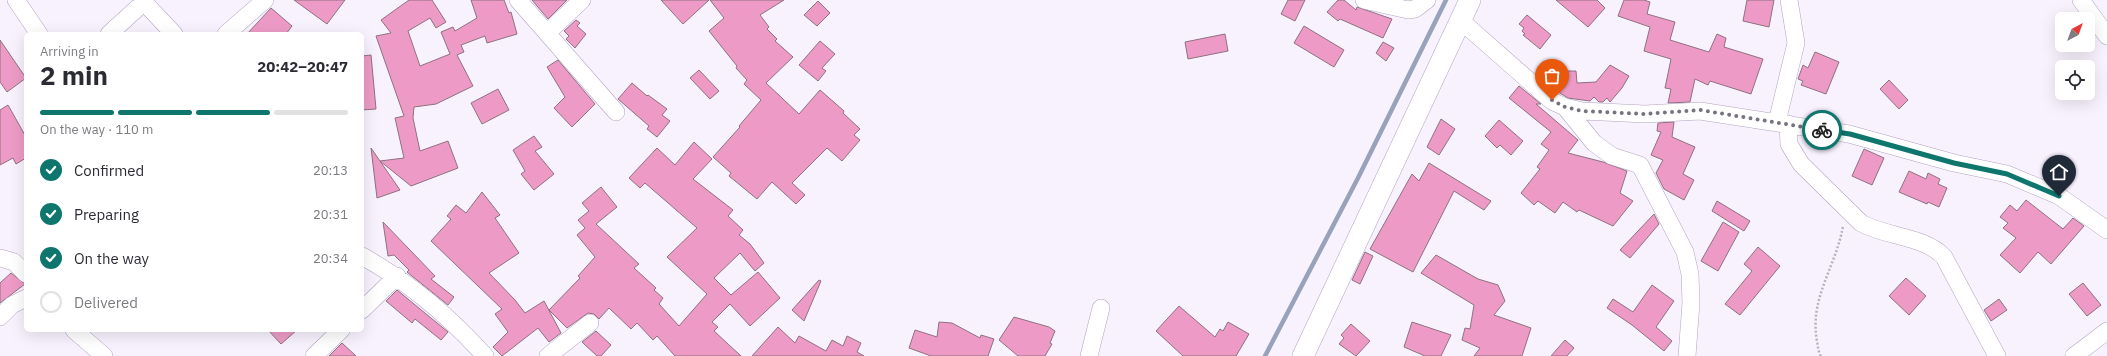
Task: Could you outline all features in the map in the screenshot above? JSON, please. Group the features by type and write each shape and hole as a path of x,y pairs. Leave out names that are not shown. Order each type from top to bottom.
{"street":[{"path":"16,0 38,32"},
{"path":"228,32 265,0"},
{"path":"518,0 616,112"},
{"path":"548,33 582,0"},
{"path":"1364,0 1408,10 1415,9 1427,0"},
{"path":"1304,356 1470,0"},
{"path":"1789,0 1796,43 1782,123 1793,153 1801,164 1846,210 1861,223 1873,230 1928,245 1939,251 1944,256 1997,356"},
{"path":"2081,0 2107,36"},
{"path":"111,32 143,1 172,32"},
{"path":"1460,20 1552,100 1565,107 1582,111 1645,114 1700,110 1850,134 1947,161 2007,174 2059,196 2107,230"},
{"path":"1565,107 1594,143 1612,156 1640,165 1685,252 1690,274 1691,303 1687,356"},
{"path":"364,257 414,288 470,339 484,356"},
{"path":"0,258 14,262 24,272"},
{"path":"364,308 396,276"},
{"path":"0,317 12,305 24,299"},
{"path":"1089,356 1102,308"},
{"path":"548,356 590,323"},
{"path":"2074,356 2107,331"},
{"path":"76,332 95,353"},
{"path":"314,356 339,332"}],"path":[{"path":"1821,356 1814,326 1820,293 1838,250 1846,210"}],"building":[{"path":"294,0 345,0 327,24"},
{"path":"409,0 432,0 446,22 436,28 430,18 408,31 420,66 450,54 441,32 453,27 455,31 477,18 471,0 504,0 509,13 511,12 517,34 487,43 485,36 461,45 464,52 457,55 473,86 436,104 414,107 413,118 420,151 448,141 458,168 411,186 380,161 404,158 395,118 404,116 376,36 391,33 381,20"},
{"path":"532,0 567,0 548,19"},
{"path":"661,0 709,0 683,24"},
{"path":"710,0 784,0 760,15 769,27 767,29 777,39 775,41 793,57 766,83 799,114 820,90 844,111 843,113 860,129 854,135 860,140 842,161 827,148 792,183 805,195 796,204 772,182 757,199 729,176 731,173 713,157 740,127 739,126 761,100 744,84 747,80 736,68 737,66 709,31 724,18"},
{"path":"1288,0 1305,0 1295,21 1281,14"},
{"path":"1338,0 1344,0 1356,10 1357,7 1392,19 1383,38 1340,19 1338,21 1327,12"},
{"path":"1556,0 1597,0 1605,8 1588,27"},
{"path":"1624,0 1644,0 1650,2 1647,14 1675,22 1670,40 1709,52 1717,34 1726,38 1724,47 1763,59 1751,94 1710,81 1708,85 1695,79 1690,102 1668,103 1671,89 1665,88 1671,59 1644,51 1650,27 1618,16"},
{"path":"1747,0 1774,0 1769,27 1743,21"},
{"path":"818,1 830,13 817,26 804,15"},
{"path":"271,8 292,26 288,32 249,32"},
{"path":"1527,15 1551,35 1540,49 1523,35 1525,34 1522,31 1524,28 1519,24"},
{"path":"576,20 580,23 577,26 586,34 575,48 566,39 569,36 564,31"},
{"path":"1304,26 1344,50 1334,67 1294,43"},
{"path":"1225,34 1228,51 1188,59 1185,42"},
{"path":"0,40 24,75 24,79 7,92 0,82"},
{"path":"820,41 835,54 822,68 826,71 818,81 799,65"},
{"path":"1383,42 1394,48 1386,61 1376,53"},
{"path":"1815,52 1839,62 1826,94 1801,85 1803,81 1798,79 1803,65 1808,68"},
{"path":"371,55 376,109 364,110 364,56"},
{"path":"558,60 595,104 572,127 554,108 565,97 547,67"},
{"path":"1610,65 1629,76 1622,88 1610,102 1607,98 1603,102 1599,102 1594,97 1590,101 1568,98 1552,88 1551,71 1576,71 1577,83 1596,82"},
{"path":"699,70 719,91 710,99 690,78"},
{"path":"1889,80 1908,100 1899,109 1880,89"},
{"path":"632,83 647,96 648,95 667,109 662,115 670,121 657,137 647,129 649,126 618,99"},
{"path":"1519,86 1541,104 1536,104 1578,140 1568,153 1603,162 1627,171 1620,193 1633,201 1613,226 1579,210 1577,212 1563,202 1555,213 1538,201 1534,205 1521,193 1540,169 1537,167 1549,150 1541,144 1551,132 1509,98"},
{"path":"498,89 509,110 482,124 471,103"},
{"path":"8,105 24,133 24,159 16,164 13,158 0,165 0,110"},
{"path":"1441,119 1455,129 1439,155 1427,147"},
{"path":"1499,120 1523,141 1511,155 1500,145 1497,148 1485,136"},
{"path":"1674,122 1672,137 1695,147 1683,174 1694,180 1684,200 1664,189 1656,173 1663,160 1651,155 1661,132 1657,131 1658,123"},
{"path":"534,136 542,147 535,151 554,174 534,190 521,174 525,171 513,150"},
{"path":"694,142 712,159 693,179 733,210 728,216 743,230 739,235 750,244 764,263 755,271 740,253 714,278 731,295 758,272 780,298 750,326 730,304 712,322 718,327 714,331 741,356 675,356 657,336 653,340 637,323 631,329 609,308 599,319 594,314 588,313 567,328 549,310 580,278 578,276 595,257 577,235 585,228 578,220 589,211 582,203 601,187 617,207 596,224 639,264 634,268 656,288 654,290 663,298 659,304 679,326 707,294 667,257 697,228 645,183 640,188 629,178 657,148 675,165"},
{"path":"371,148 400,190 377,198"},
{"path":"1864,149 1884,158 1872,185 1852,176"},
{"path":"1429,163 1491,201 1484,210 1454,191 1413,272 1370,249 1412,174 1419,181"},
{"path":"1909,171 1926,179 1928,173 1940,179 1938,184 1947,188 1939,207 1928,202 1927,204 1899,192"},
{"path":"482,192 500,215 495,218 519,253 489,273 515,300 525,313 544,301 561,333 549,342 538,328 502,356 493,347 508,332 495,314 502,309 431,241 451,219 447,216 456,205 466,213"},
{"path":"2026,200 2063,229 2073,218 2084,226 2051,264 2038,252 2020,273 2000,255 2016,238 2003,228 2008,223 2000,217 2010,205 2017,211"},
{"path":"1717,201 1750,221 1744,231 1712,211"},
{"path":"1654,214 1659,224 1630,258 1620,250"},
{"path":"383,222 435,276 431,279 454,297 448,305 407,272 409,270 394,255 388,256"},
{"path":"1723,222 1739,232 1718,271 1701,261"},
{"path":"1758,247 1780,266 1740,315 1725,304 1752,271 1744,264"},
{"path":"1365,252 1373,256 1360,284 1352,280"},
{"path":"1436,255 1478,279 1498,285 1505,301 1494,315 1531,328 1522,356 1474,356 1480,348 1462,340 1465,328 1470,329 1474,305 1421,273"},
{"path":"11,273 24,285 0,303 0,283"},
{"path":"1906,278 1926,296 1909,315 1889,296"},
{"path":"819,280 821,281 804,321 792,310"},
{"path":"2083,283 2101,305 2087,316 2069,294"},
{"path":"1652,285 1674,301 1656,327 1672,341 1664,351 1632,325 1607,308 1613,299 1633,312"},
{"path":"397,290 448,332 441,340 415,319 412,323 386,301"},
{"path":"1999,299 2007,310 1991,321 1984,310"},
{"path":"1179,306 1215,337 1220,329 1223,331 1228,322 1249,334 1236,356 1183,356 1156,331"},
{"path":"1014,317 1049,327 1055,331 1050,343 1052,344 1045,356 1018,356 999,340"},
{"path":"939,322 952,323 980,338 981,335 994,339 988,356 931,356 909,348 915,330 937,337"},
{"path":"1412,322 1451,335 1441,356 1425,356 1404,347"},
{"path":"1351,324 1370,341 1356,356 1339,344 1344,338 1341,335"},
{"path":"778,327 795,343 799,336 826,351 832,340 843,346 847,336 861,343 857,352 864,356 752,356"},
{"path":"596,331 611,345 601,356 597,356 582,342"},
{"path":"270,332 295,332 281,344"},
{"path":"1565,340 1574,348 1567,356 1551,356"},
{"path":"342,343 356,356 329,356"}],"waterway":[{"path":"1265,356 1358,178 1446,0"}],"way so far":[{"path":"1552,100 1565,107 1582,111 1645,114 1700,110 1738,115 1822,130"}],"route":[{"path":"1822,130 1850,134 1954,163 2007,174 2059,196"}]}
